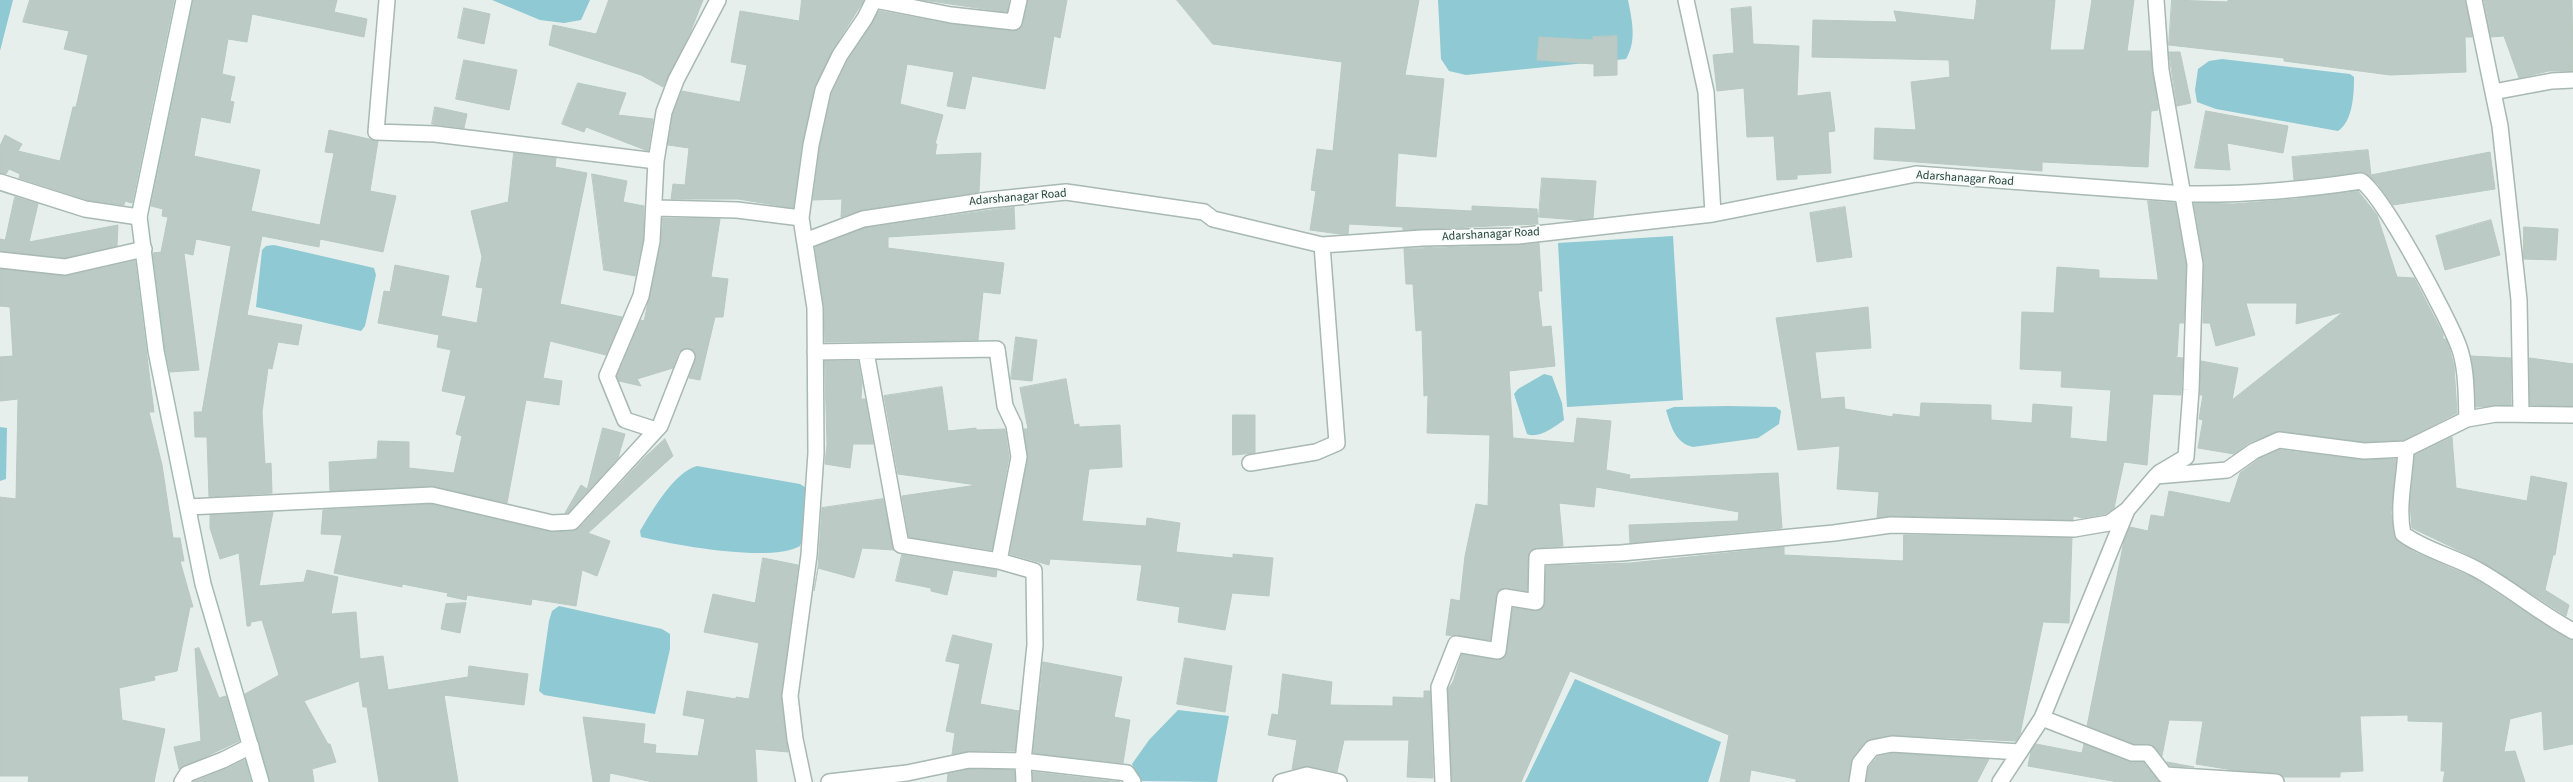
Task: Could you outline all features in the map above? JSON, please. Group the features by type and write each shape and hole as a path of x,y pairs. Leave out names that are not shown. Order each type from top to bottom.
{"street":[{"path":"184,0 139,218 156,351 203,584 261,782"},
{"path":"387,0 376,132 436,134 656,161"},
{"path":"656,430 625,420 607,376 641,296 652,241 656,161 664,112 676,80 718,0"},
{"path":"804,782 795,739 790,696 810,555 816,452 815,308 801,218 811,145 822,90 840,55 865,18 874,0 951,15 1014,22 1019,0"},
{"path":"1686,0 1706,92 1713,214"},
{"path":"1443,782 1439,686 1456,644 1498,651 1505,597 1536,602 1537,557 1834,533 1891,525 2074,530 2110,522 2127,510 2156,476 2186,457 2192,390 2195,264 2161,70 2156,0"},
{"path":"2474,0 2500,126 2519,300 2521,413"},
{"path":"2494,92 2552,81 2573,80"},
{"name":"Adarshanagar Road","path":"805,241 863,219 989,200 1066,192 1204,212 1213,219 1322,246 1422,238 1518,236 1713,214 1916,174 2216,195 2318,188 2361,180 2388,214 2448,323 2459,348 2465,389 2466,419"},
{"path":"0,182 85,209 139,218"},
{"path":"654,208 737,210 801,218"},
{"path":"1250,462 1316,452 1337,443 1322,246"},
{"path":"0,260 65,267 144,249"},
{"path":"815,352 997,349 1005,406 1014,425 1019,457 999,561"},
{"path":"866,352 901,545 999,561 1034,571 1035,645 1023,761 1024,782"},
{"path":"188,507 432,495 552,523 572,522 660,426 687,356"},
{"path":"2156,476 2227,470 2254,451 2279,440 2364,451 2406,449 2466,419 2496,414 2521,413 2573,415"},
{"path":"2406,449 2399,517 2403,534 2415,543 2476,569 2552,620 2573,631"},
{"path":"2000,782 2042,718 2127,510"},
{"path":"2042,718 2132,752 2148,753 2165,775 2276,782"},
{"path":"1857,782 1860,763 1872,748 1892,744 2020,752"},
{"path":"182,782 187,774 224,760 251,746"},
{"path":"829,782 907,773 968,760 1023,761 1127,773 1133,782"},
{"path":"1281,782 1307,775 1340,782"}],"water":[{"path":"0,0 13,0 0,51"},
{"path":"492,0 590,0 581,20 564,23 540,20"},
{"path":"1438,0 1628,0 1633,30 1632,45 1626,59 1466,75 1449,71 1441,59"},
{"path":"2222,59 2350,74 2354,77 2354,91 2352,107 2347,121 2338,131 2216,109 2197,102 2195,90 2198,69 2209,61"},
{"path":"1673,236 1683,400 1567,407 1558,243"},
{"path":"274,245 374,268 376,275 365,326 361,331 256,307 262,250 266,246"},
{"path":"1544,374 1552,376 1562,403 1564,420 1546,432 1531,435 1527,434 1514,394 1518,389"},
{"path":"1674,407 1776,407 1781,411 1779,424 1758,438 1693,447 1678,438 1672,428 1666,410"},
{"path":"0,427 7,428 6,479 0,481"},
{"path":"697,466 800,484 808,489 804,536 800,546 786,551 746,553 699,548 641,537 640,531 664,493 680,476"},
{"path":"559,606 662,629 670,634 670,649 655,714 544,695 539,691 549,621 552,611"},
{"path":"1575,679 1721,742 1708,782 1525,782"},
{"path":"1178,710 1229,716 1217,782 1140,781 1132,764 1149,740"}],"building":[{"path":"30,0 174,0 132,203 125,201 124,205 87,200 19,178 20,174 9,169 6,174 0,173 0,146 5,135 22,144 18,151 60,161 73,107 76,107 88,55 64,49 69,31 23,22"},
{"path":"193,0 337,0 334,12 367,19 364,37 252,14 247,42 228,39 222,74 235,77 230,101 234,102 230,123 201,117 194,156 260,170 251,211 320,225 334,153 325,152 329,130 378,141 370,191 396,196 383,252 320,239 319,247 262,236 247,315 302,325 298,345 278,342 272,369 268,368 262,412 265,464 271,463 272,493 209,497 207,437 195,437 194,412 202,412 231,246 196,239 193,255 184,253 199,370 170,372 165,349 153,253 161,252 168,217 162,216 163,209 151,206"},
{"path":"609,0 703,0 690,33 663,87 641,75 549,45 553,25 596,34"},
{"path":"802,0 864,0 832,51 814,88 802,143 793,208 738,199 671,199 673,184 685,185 689,148 668,145 673,114 682,91 740,102 747,65 731,62 740,11 799,21"},
{"path":"923,0 1009,0 1007,12"},
{"path":"1028,0 1067,0 1060,38 1054,36 1045,89 972,76 965,109 947,106 954,72 907,64 900,104 943,115 935,144 937,144 935,155 981,153 979,192 862,210 841,217 842,199 813,200 820,147 832,93 848,60 879,11 950,24 1013,31 1021,28 1023,24"},
{"path":"1177,0 1419,0 1405,75 1444,79 1436,157 1398,153 1395,207 1472,211 1472,206 1537,209 1538,224 1403,230 1403,227 1349,224 1348,234 1310,230 1316,191 1311,190 1317,149 1333,151 1342,62 1213,44"},
{"path":"1977,0 2055,0 2050,50 2084,50 2092,0 2134,0 2127,51 2150,51 2158,110 2151,111 2148,167 2042,162 2042,171 1874,159 1875,128 1916,130 1911,82 1950,77 1949,60 1812,57 1813,20 1897,22 1894,11 1974,20"},
{"path":"2172,0 2228,2 2228,0 2465,0 2472,37 2465,37 2466,72 2390,75 2284,61 2284,58 2169,45"},
{"path":"2484,0 2572,0 2573,71 2549,71 2519,78 2504,36 2491,37"},
{"path":"1751,7 1753,44 1799,46 1797,96 1830,92 1835,131 1828,132 1831,173 1797,175 1797,179 1777,180 1774,136 1747,137 1744,88 1717,91 1713,55 1734,53 1731,9"},
{"path":"464,8 490,14 484,44 458,38"},
{"path":"1617,36 1617,75 1594,76 1594,64 1537,60 1539,37 1593,40 1593,37"},
{"path":"2169,52 2180,52 2191,103 2177,106"},
{"path":"464,60 517,70 509,110 456,99"},
{"path":"578,83 626,93 618,115 653,119 648,151 586,127 584,132 562,124"},
{"path":"435,107 467,114 464,128 432,124"},
{"path":"2206,111 2288,126 2283,153 2227,143 2230,170 2195,168"},
{"path":"2368,150 2371,175 2490,152 2495,189 2393,205 2378,184 2364,172 2294,180 2292,157"},
{"path":"514,153 556,158 555,167 587,173 560,304 622,317 606,355 550,341 543,378 562,381 559,405 526,400 507,503 432,486 330,491 329,462 377,459 378,441 409,442 409,468 454,473 462,436 456,434 466,396 442,391 451,350 437,347 439,335 378,323 384,291 390,292 395,265 449,276 441,316 477,323 483,288 476,287 482,257 471,211 508,202"},
{"path":"592,174 627,181 623,202 644,206 643,240 635,276 604,270"},
{"path":"1542,178 1596,181 1593,218 1578,220 1539,217"},
{"path":"2358,191 2377,215 2397,277 2414,278 2443,334 2443,339 2446,339 2454,366 2457,413 2404,440 2364,442 2280,431 2250,442 2234,454 2198,448 2203,420 2199,419 2203,395 2200,395 2201,361 2238,368 2232,400 2343,312 2296,324 2297,303 2246,303 2255,335 2216,346 2210,323 2203,323 2204,263 2194,203 2234,204"},
{"path":"15,197 38,204 29,242 118,225 117,246 64,258 0,251 0,239 5,240"},
{"path":"2148,201 2175,203 2186,265 2184,323 2179,323 2177,356 2174,357 2183,358 2181,395 2153,394 2147,465 2124,462 2114,508 2105,514 2083,518 2073,516 2073,520 1891,516 1877,518 1879,492 1837,489 1840,446 1798,450 1776,318 1868,307 1871,348 1815,352 1821,399 1844,397 1845,409 1893,417 1893,414 1920,417 1921,403 1991,405 1991,420 2032,423 2033,404 2072,407 2070,438 2107,442 2111,390 2061,387 2062,371 2020,369 2022,312 2054,313 2057,267 2099,270 2099,278 2158,280"},
{"path":"1014,207 1015,229 888,237 888,248 1004,263 1000,294 983,292 978,340 825,342 824,307 815,247 865,228"},
{"path":"1845,207 1852,257 1817,262 1810,213"},
{"path":"663,218 720,219 711,277 728,279 723,317 715,317 700,380 689,378 696,356 694,351 686,348 678,353 673,368 637,379 641,386 619,381 617,376 641,320 644,321 661,243"},
{"path":"2491,220 2500,255 2445,270 2436,236"},
{"path":"2524,227 2558,229 2556,260 2524,259"},
{"path":"1539,243 1542,291 1538,291 1542,327 1551,326 1555,366 1509,371 1513,438 1574,443 1577,418 1611,421 1606,470 1630,475 1629,479 1778,473 1782,528 1630,543 1629,525 1738,521 1739,512 1596,487 1594,507 1559,503 1563,546 1536,548 1529,552 1527,591 1506,588 1498,591 1490,640 1446,635 1451,599 1460,601 1465,556 1476,504 1488,506 1490,435 1427,433 1428,395 1424,396 1422,330 1416,331 1413,284 1406,284 1404,249"},
{"path":"135,261 154,412 149,412 162,465 173,538 180,538 184,561 180,561 193,607 190,607 177,671 154,676 155,680 119,688 122,720 165,729 154,782 28,782 29,776 0,776 0,497 16,499 18,399 0,401 0,357 13,356 10,307 0,306 0,269 67,276"},
{"path":"1016,337 1037,340 1032,381 1011,379"},
{"path":"2471,356 2511,358 2511,405 2476,407"},
{"path":"2530,358 2573,364 2573,406 2530,405"},
{"path":"825,361 858,361 862,384 861,399 865,399 873,444 853,444 850,468 825,464 827,445"},
{"path":"1066,379 1074,425 1079,424 1079,427 1120,425 1122,467 1089,469 1082,521 1146,526 1147,518 1180,523 1176,552 1233,558 1233,554 1273,558 1269,596 1232,593 1225,630 1178,622 1180,607 1137,600 1142,565 1050,559 1049,565 1010,554 1028,458 1024,429 1028,429 1020,388"},
{"path":"942,387 948,431 976,428 976,430 1005,429 1009,457 992,550 909,537 902,496 977,485 898,474 884,396"},
{"path":"1233,415 1255,415 1255,453 1233,455"},
{"path":"603,428 625,434 618,458 568,513 565,513 581,485 587,489"},
{"path":"2452,437 2456,488 2527,501 2531,476 2567,483 2555,555 2553,555 2545,590 2569,605 2566,616 2481,561 2412,528 2410,503 2415,455"},
{"path":"665,439 673,456 588,533 610,541 597,576 582,570 576,606 532,599 531,605 467,595 466,600 447,596 448,593 402,584 402,587 334,573 342,535 321,534 323,510 431,504 550,532 572,531 579,528 644,458"},
{"path":"2280,450 2363,460 2396,459 2391,513 2395,539 2416,553 2472,577 2556,632 2573,640 2573,744 2544,750 2542,711 2510,719 2504,752 2515,751 2525,782 2443,782 2445,771 2441,771 2443,722 2408,721 2408,715 2360,716 2363,771 2340,772 2340,777 2284,777 2277,773 2233,770 2196,764 2203,721 2169,720 2162,756 2152,744 2134,744 2087,726 2124,541 2130,527 2148,531 2151,515 2164,517 2169,491 2230,503 2240,473 2259,459"},
{"path":"883,499 894,550 862,548 854,578 818,568 822,508"},
{"path":"273,512 259,586 304,582 307,570 338,577 331,614 356,612 360,659 383,656 388,690 468,677 469,666 528,674 524,705 444,695 458,782 379,782 367,707 363,707 359,681 304,701 328,744 330,744 336,762 312,769 314,782 270,782 245,694 279,675 262,620 251,622 250,626 247,626 239,553 220,559 210,528 210,515"},
{"path":"1904,535 2072,538 2069,623 2043,622 2020,734 2016,741 1890,735 1865,742 1851,761 1848,782 1796,782 1796,779 1751,770 1749,782 1720,782 1729,735 1570,671 1521,782 1452,782 1448,689 1453,682 1462,654 1496,660 1505,657 1513,608 1535,611 1544,607 1546,566 1631,563 1784,547 1784,555 1903,561"},
{"path":"902,555 997,570 996,577 953,570 947,595 931,591 931,588 896,581"},
{"path":"763,558 798,565 781,695 788,752 755,749 757,782 653,782 610,773 609,782 593,782 583,717 645,724 643,743 656,745 655,753 698,756 705,719 683,715 687,691 736,699 736,697 749,699 759,643 704,632 713,594 755,603"},
{"path":"466,603 460,633 441,629 446,604"},
{"path":"953,635 992,644 980,704 1019,711 1015,751 969,751 952,754 955,733 946,731 960,664 946,661"},
{"path":"199,648 219,698 226,696 239,741 179,769 174,747 201,741 195,649"},
{"path":"1185,658 1232,666 1225,712 1177,704"},
{"path":"1043,662 1122,677 1114,717 1130,720 1123,763 1033,753"},
{"path":"1283,674 1332,682 1330,705 1393,706 1393,697 1424,698 1424,691 1430,691 1433,778 1407,777 1409,740 1344,740 1337,772 1309,766 1292,769 1297,740 1268,735 1272,714 1278,715"},
{"path":"2036,744 2082,753 2084,744 2129,762 2143,762 2159,782 2118,782 2028,766 2031,751"},
{"path":"1893,753 1989,759 1977,782 1866,782 1869,767 1877,757"},
{"path":"245,760 251,782 193,782 226,769"},
{"path":"2167,762 2194,767 2170,766"},
{"path":"970,769 1014,770 1015,782 947,782 948,774"},
{"path":"1033,772 1120,782 1033,782"}]}
